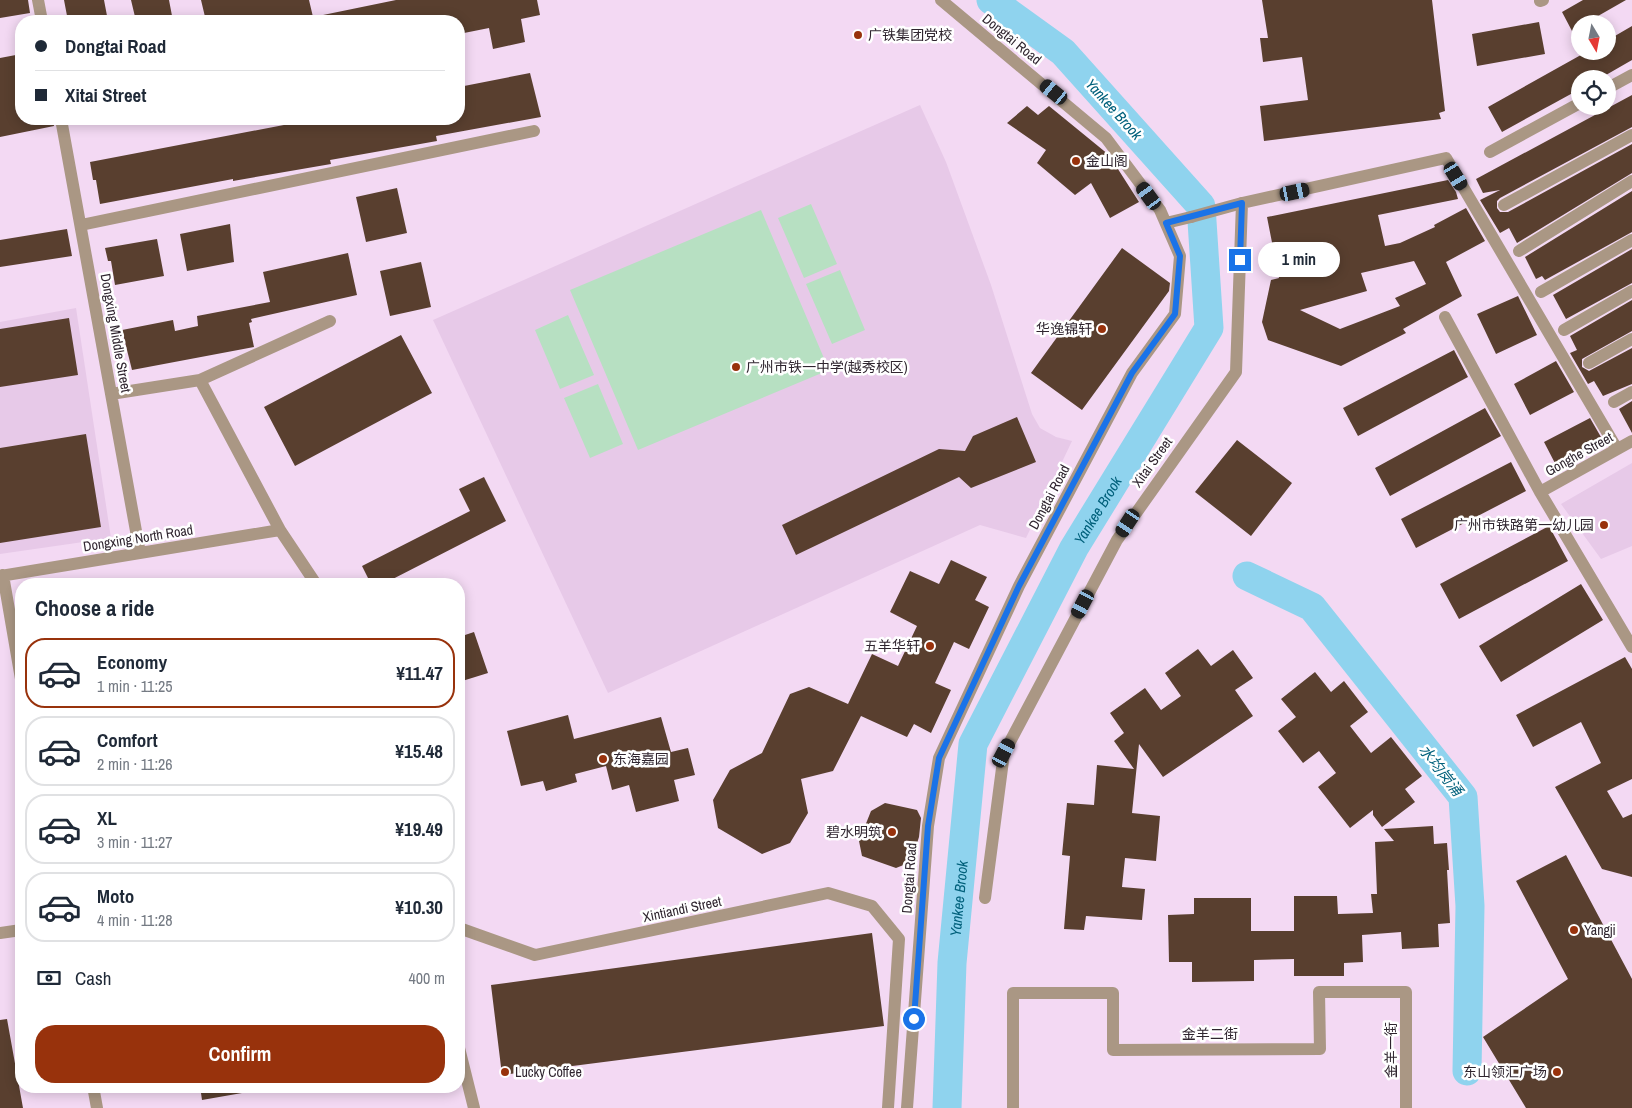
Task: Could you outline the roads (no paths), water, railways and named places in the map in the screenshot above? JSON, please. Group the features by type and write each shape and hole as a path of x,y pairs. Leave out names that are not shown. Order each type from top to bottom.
{"street":[{"path":"38,0 41,15"},
{"name":"Dongtai Road","path":"907,1108 928,826 939,758 1019,586 1132,373 1175,314 1180,256 1160,210 1106,138 941,0"},
{"path":"1616,84 1632,75"},
{"path":"1490,152 1571,108"},
{"name":"Dongxing Middle Street","path":"62,125 140,553"},
{"path":"81,224 534,131"},
{"path":"1504,205 1632,135"},
{"path":"1166,223 1242,203 1446,158 1617,450"},
{"path":"1519,251 1632,181"},
{"name":"Xitai Street","path":"985,898 1004,753 1117,540 1236,372 1242,203"},
{"path":"1541,292 1632,240"},
{"path":"1564,330 1632,291"},
{"path":"1445,317 1540,492 1632,647"},
{"path":"112,394 200,380 330,320"},
{"path":"1589,363 1632,339"},
{"path":"200,380 280,530 312,578"},
{"path":"1614,402 1632,392"},
{"name":"Gonghe Street","path":"1540,492 1632,441"},
{"name":"Dongxing North Road","path":"2,575 280,530"},
{"path":"2,575 15,646"},
{"name":"Xintiandi Street","path":"465,930 535,955 828,894 872,906 899,939 891,1086 888,1108"},
{"path":"0,933 15,931"},
{"name":"金羊二街","path":"1014,1108 1013,993 1112,992 1112,1050 1320,1049 1319,992 1406,992"},
{"name":"金羊一街","path":"1406,992 1406,1108"},
{"path":"465,1072 474,1108"},
{"path":"94,1093 97,1108"}],"waterway":[{"name":"Yankee Brook","path":"947,1108 952,963 973,744 1074,548 1209,328 1201,206 1063,52 991,0"},
{"name":"水均岗涌","path":"1247,576 1312,607 1463,797 1470,906 1467,1071"}],"place":[{"name":"广铁集团党校","path":"858,35"},
{"name":"金山阁","path":"1076,161"},
{"name":"华逸锦轩","path":"1102,329"},
{"name":"广州市铁一中学(越秀校区)","path":"736,367"},
{"name":"广州市铁路第一幼儿园","path":"1604,525"},
{"name":"五羊华轩","path":"930,646"},
{"name":"东海嘉园","path":"603,759"},
{"name":"碧水明筑","path":"892,832"},
{"name":"Yangji","path":"1574,930"},
{"name":"Lucky Coffee","path":"505,1072"},
{"name":"东山领汇广场","path":"1557,1072"}]}
